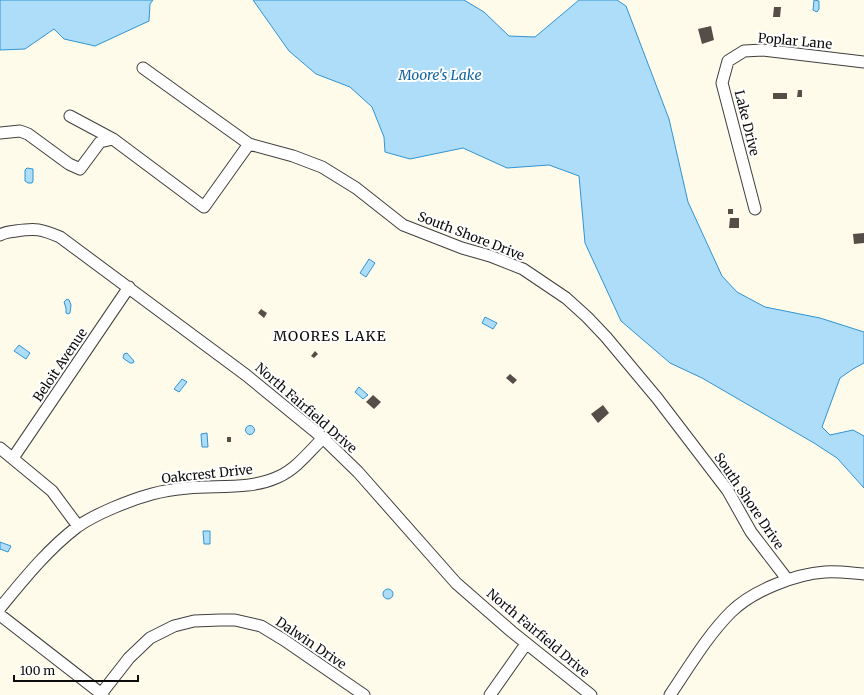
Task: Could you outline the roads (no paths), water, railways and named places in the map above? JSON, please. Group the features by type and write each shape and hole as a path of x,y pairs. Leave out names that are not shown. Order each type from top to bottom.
{"street":[{"name":"Poplar Lane","path":"728,63 728,61 744,51 763,50 864,62"},
{"name":"Lake Drive","path":"728,63 722,83 755,209"},
{"name":"South Shore Drive","path":"143,68 249,144 293,156 322,167 356,188 403,225 462,248 490,256 523,269 566,298 606,337 657,398 728,491 751,532 787,579"},
{"path":"70,116 113,140 204,207 249,144"},
{"path":"0,133 20,130 28,134 69,164 80,169 100,142 113,140"},
{"name":"North Fairfield Drive","path":"2,234 32,228 60,237 246,374 323,438 358,472 456,583 526,644 591,695"},
{"name":"Beloit Avenue","path":"13,458 129,287"},
{"name":"Oakcrest Drive","path":"0,608 32,569 58,543 78,526 106,511 152,494 188,488 247,486 278,477 299,464 323,438"},
{"path":"0,448 52,491 78,526"},
{"path":"670,695 712,635 732,612 754,596 787,579 824,572 864,574"},
{"path":"0,615 102,694"},
{"name":"Dalwin Drive","path":"102,694 129,658 150,638 174,626 194,621 235,620 260,626 284,640 364,695"},
{"path":"490,695 526,644"}],"water":[{"path":"0,0 153,0 150,4 149,21 95,46 64,39 54,29 25,49 0,50"},
{"name":"Moore's Lake","path":"253,0 464,0 484,12 509,36 535,37 579,0 617,0 626,6 669,119 688,202 722,276 737,292 765,307 820,318 864,332 864,363 840,378 822,427 830,435 853,430 864,436 864,488 837,458 702,378 670,363 621,321 585,243 579,176 549,165 507,168 463,148 410,159 385,152 384,137 372,107 350,87 316,74 289,51"},
{"path":"814,0 819,1 819,9 817,12 813,10"},
{"path":"27,168 33,169 32,183 25,181 25,170"},
{"path":"369,259 375,263 366,277 360,273"},
{"path":"67,299 71,305 70,313 68,314 66,313 64,302"},
{"path":"485,317 497,323 493,329 482,323"},
{"path":"19,345 30,353 26,359 14,351"},
{"path":"127,353 134,361 133,363 130,363 123,358 124,354"},
{"path":"182,379 187,382 179,392 174,389"},
{"path":"359,387 368,395 363,399 355,392"},
{"path":"248,426 252,426 254,430 252,434 248,434 246,432 246,428"},
{"path":"207,433 208,447 202,447 201,434"},
{"path":"203,531 210,531 210,544 204,544"},
{"path":"0,542 11,546 8,552 0,549"},
{"path":"388,589 393,594 388,599 383,594"}],"district":[{"name":"MOORES LAKE","path":"330,336"}]}
